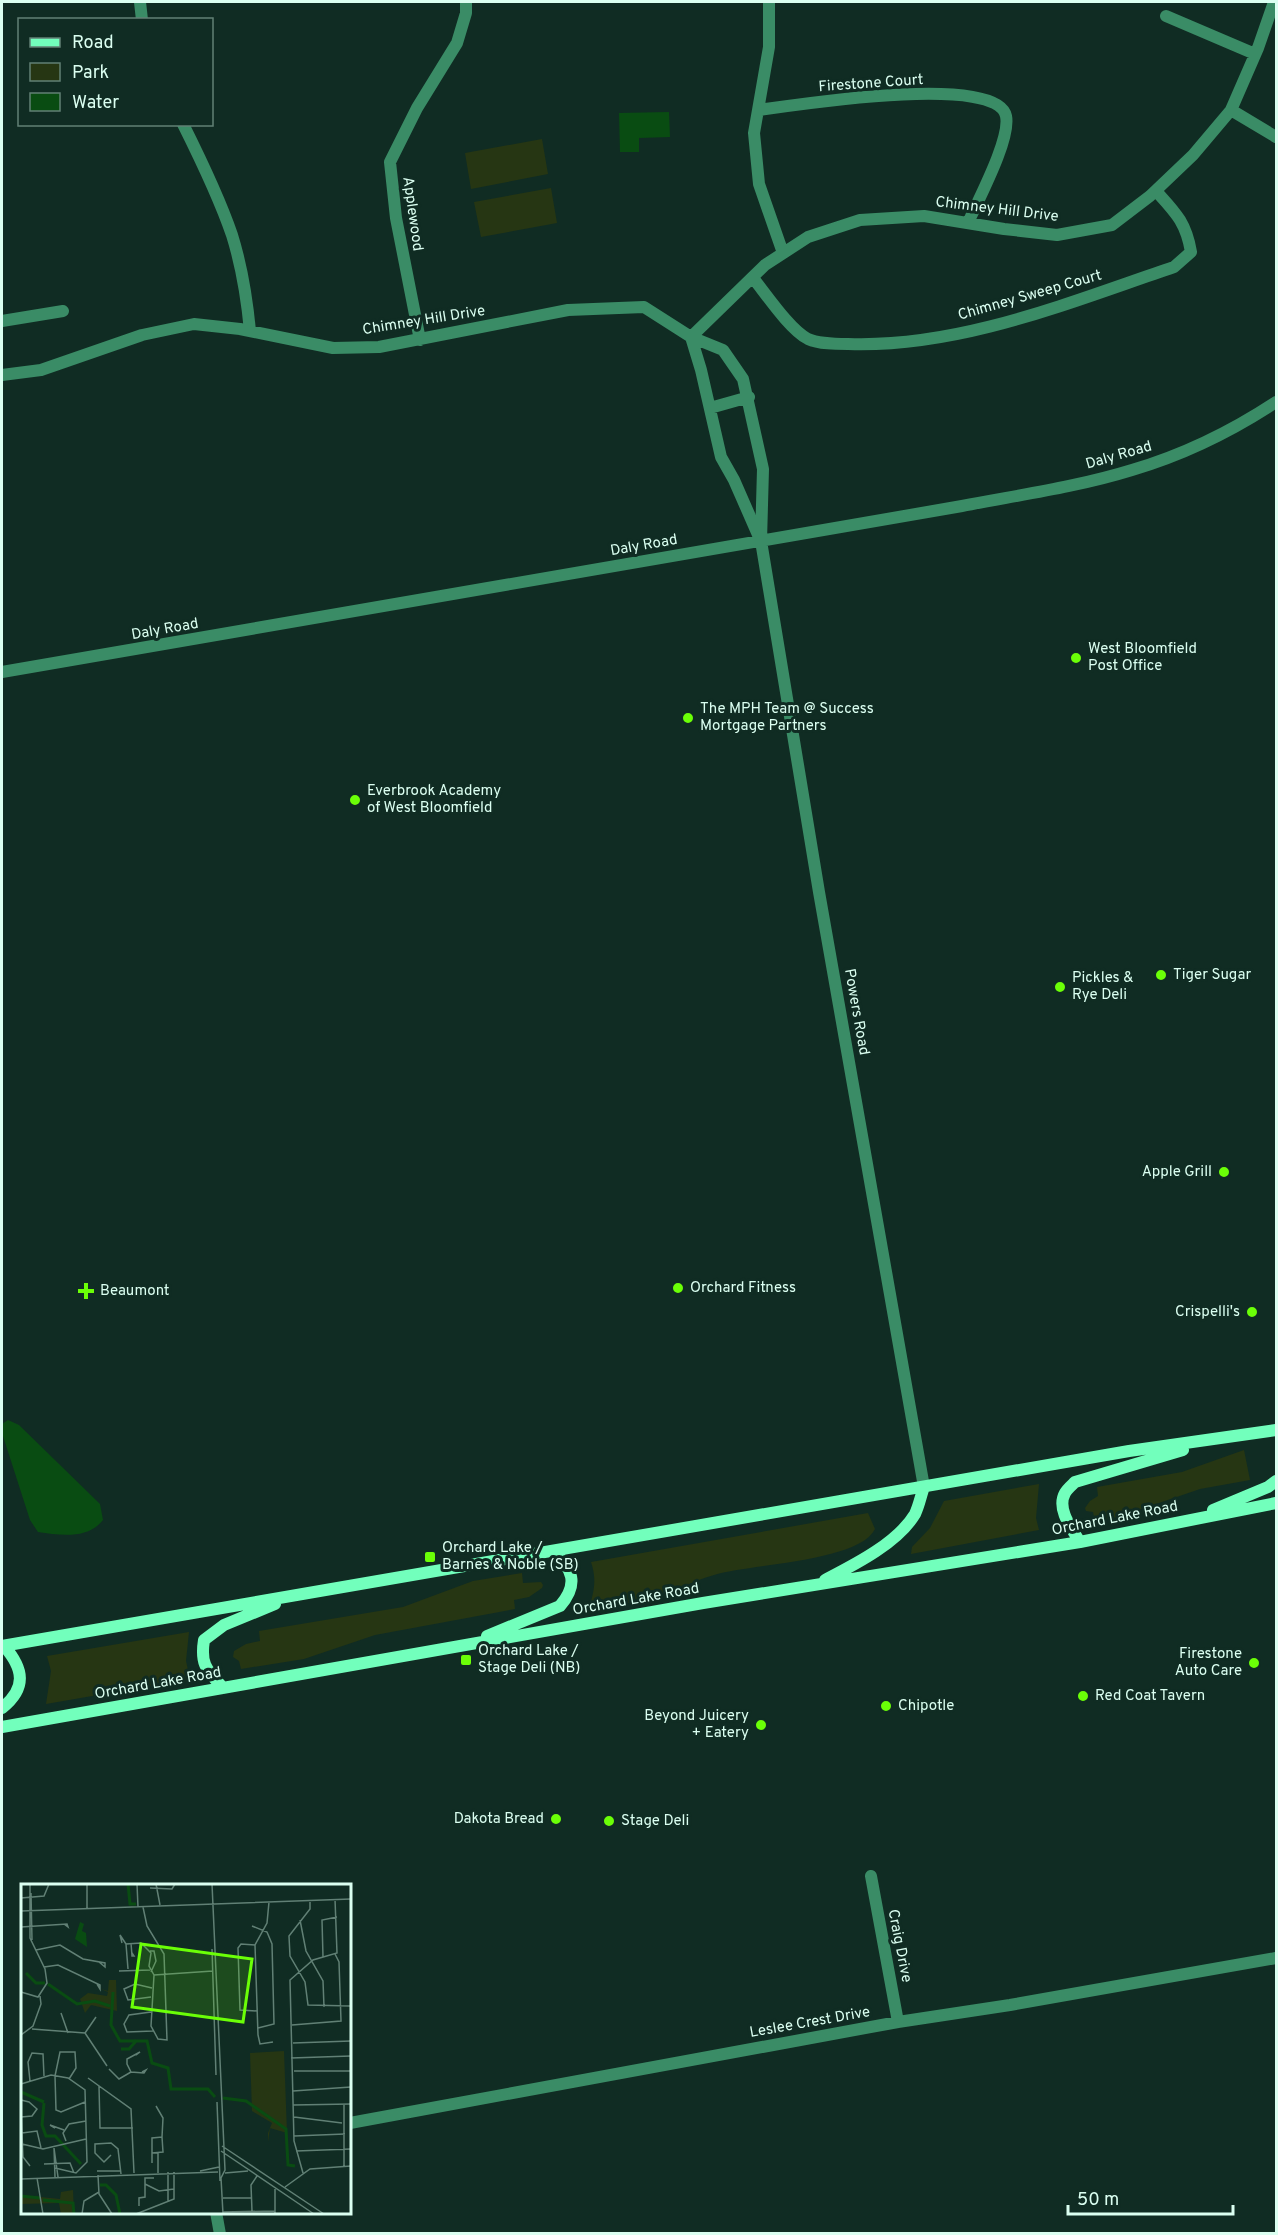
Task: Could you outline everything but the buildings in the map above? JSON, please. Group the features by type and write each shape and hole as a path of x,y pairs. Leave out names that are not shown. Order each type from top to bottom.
{"main road":[{"path":"3,1646 1129,1451 1276,1430"},
{"path":"1080,1542 1065,1518 1062,1502 1065,1492 1076,1482 1224,1437"},
{"path":"1196,1518 1268,1487 1276,1481"},
{"path":"816,1585 853,1565 895,1537 914,1514 924,1487"},
{"name":"Orchard Lake Road","path":"2,1727 816,1585 1080,1542 1276,1503"},
{"path":"467,1645 560,1606 572,1587 572,1576 566,1563 553,1551"},
{"path":"223,1688 207,1669 202,1655 204,1640 224,1625 295,1596"},
{"path":"2,1708 15,1697 19,1685 19,1670 15,1659 3,1646"}],"street":[{"path":"140,2 142,18"},
{"name":"Applewood","path":"420,340 396,218 390,162 417,108 458,43 466,13 466,2"},
{"path":"769,2 769,47 754,133 759,184 783,254"},
{"name":"Chimney Hill Drive","path":"2,375 41,370 142,335 194,324 250,331 333,348 379,347 568,310 644,308 691,337 765,265 808,237 860,220 924,216 1057,235 1112,225 1156,191 1193,154 1231,110 1274,7"},
{"path":"1166,16 1255,54"},
{"name":"Firestone Court","path":"759,110 896,94 961,95 988,99 998,104 1004,110 1006,127 1000,149 968,223"},
{"path":"1231,110 1276,137"},
{"path":"184,126 205,169 232,235 246,292 250,331"},
{"name":"Chimney Sweep Court","path":"753,279 794,328 808,339 833,344 873,345 980,329 1174,267 1191,252 1188,233 1175,212 1156,191"},
{"path":"2,321 63,311"},
{"path":"691,337 723,350 743,379 749,397 763,469 760,541"},
{"path":"691,337 721,457 734,480 760,541"},
{"path":"710,408 749,397"},
{"name":"Daly Road","path":"2,672 962,506 1091,481 1131,470 1207,441 1258,415 1276,402"},
{"name":"Powers Road","path":"760,541 819,892 924,1487"},
{"name":"Craig Drive","path":"871,1876 898,2022"},
{"name":"Leslee Crest Drive","path":"351,2123 898,2022 1010,2005 1276,1958"},
{"path":"216,2214 220,2234"}],"green space":[{"path":"542,139 548,174 471,189 465,153"},
{"path":"551,188 557,223 481,237 474,202"},
{"path":"1244,1450 1250,1480 1200,1489 1118,1517 1095,1521 1093,1512 1086,1511 1085,1508 1090,1501 1098,1496 1097,1487 1182,1472"},
{"path":"1039,1484 1036,1518 1039,1530 911,1554 912,1547 930,1528 944,1501"},
{"path":"868,1513 875,1529 865,1540 848,1549 801,1560 730,1571 644,1600 589,1609 594,1586 591,1562"},
{"path":"522,1573 523,1583 541,1582 543,1585 529,1597 514,1600 515,1609 375,1635 304,1659 241,1669 239,1661 233,1657 234,1651 246,1644 260,1641 259,1631 403,1607 473,1581"},
{"path":"189,1632 186,1661 190,1679 46,1704 51,1671 47,1656"}],"water":[{"path":"669,112 670,137 639,138 639,152 620,152 619,113"},
{"path":"8,1420 19,1425 100,1504 103,1520 97,1526 89,1531 73,1535 38,1532 30,1520 2,1433 2,1424"}],"place":[{"name":"West Bloomfield Post Office","path":"1076,658"},
{"name":"The MPH Team @ Success Mortgage Partners","path":"688,718"},
{"name":"Everbrook Academy of West Bloomfield","path":"355,800"},
{"name":"Tiger Sugar","path":"1161,975"},
{"name":"Pickles & Rye Deli","path":"1060,987"},
{"name":"Apple Grill","path":"1224,1172"},
{"name":"Orchard Fitness","path":"678,1288"},
{"name":"Beaumont","path":"86,1291"},
{"name":"Crispelli's","path":"1252,1312"},
{"name":"Orchard Lake / Barnes & Noble (SB)","path":"430,1557"},
{"name":"Orchard Lake / Stage Deli (NB)","path":"466,1660"},
{"name":"Firestone Auto Care","path":"1254,1663"},
{"name":"Red Coat Tavern","path":"1083,1696"},
{"name":"Chipotle","path":"886,1706"},
{"name":"Beyond Juicery + Eatery","path":"761,1725"},
{"name":"Dakota Bread","path":"556,1819"},
{"name":"Stage Deli","path":"609,1821"}]}
